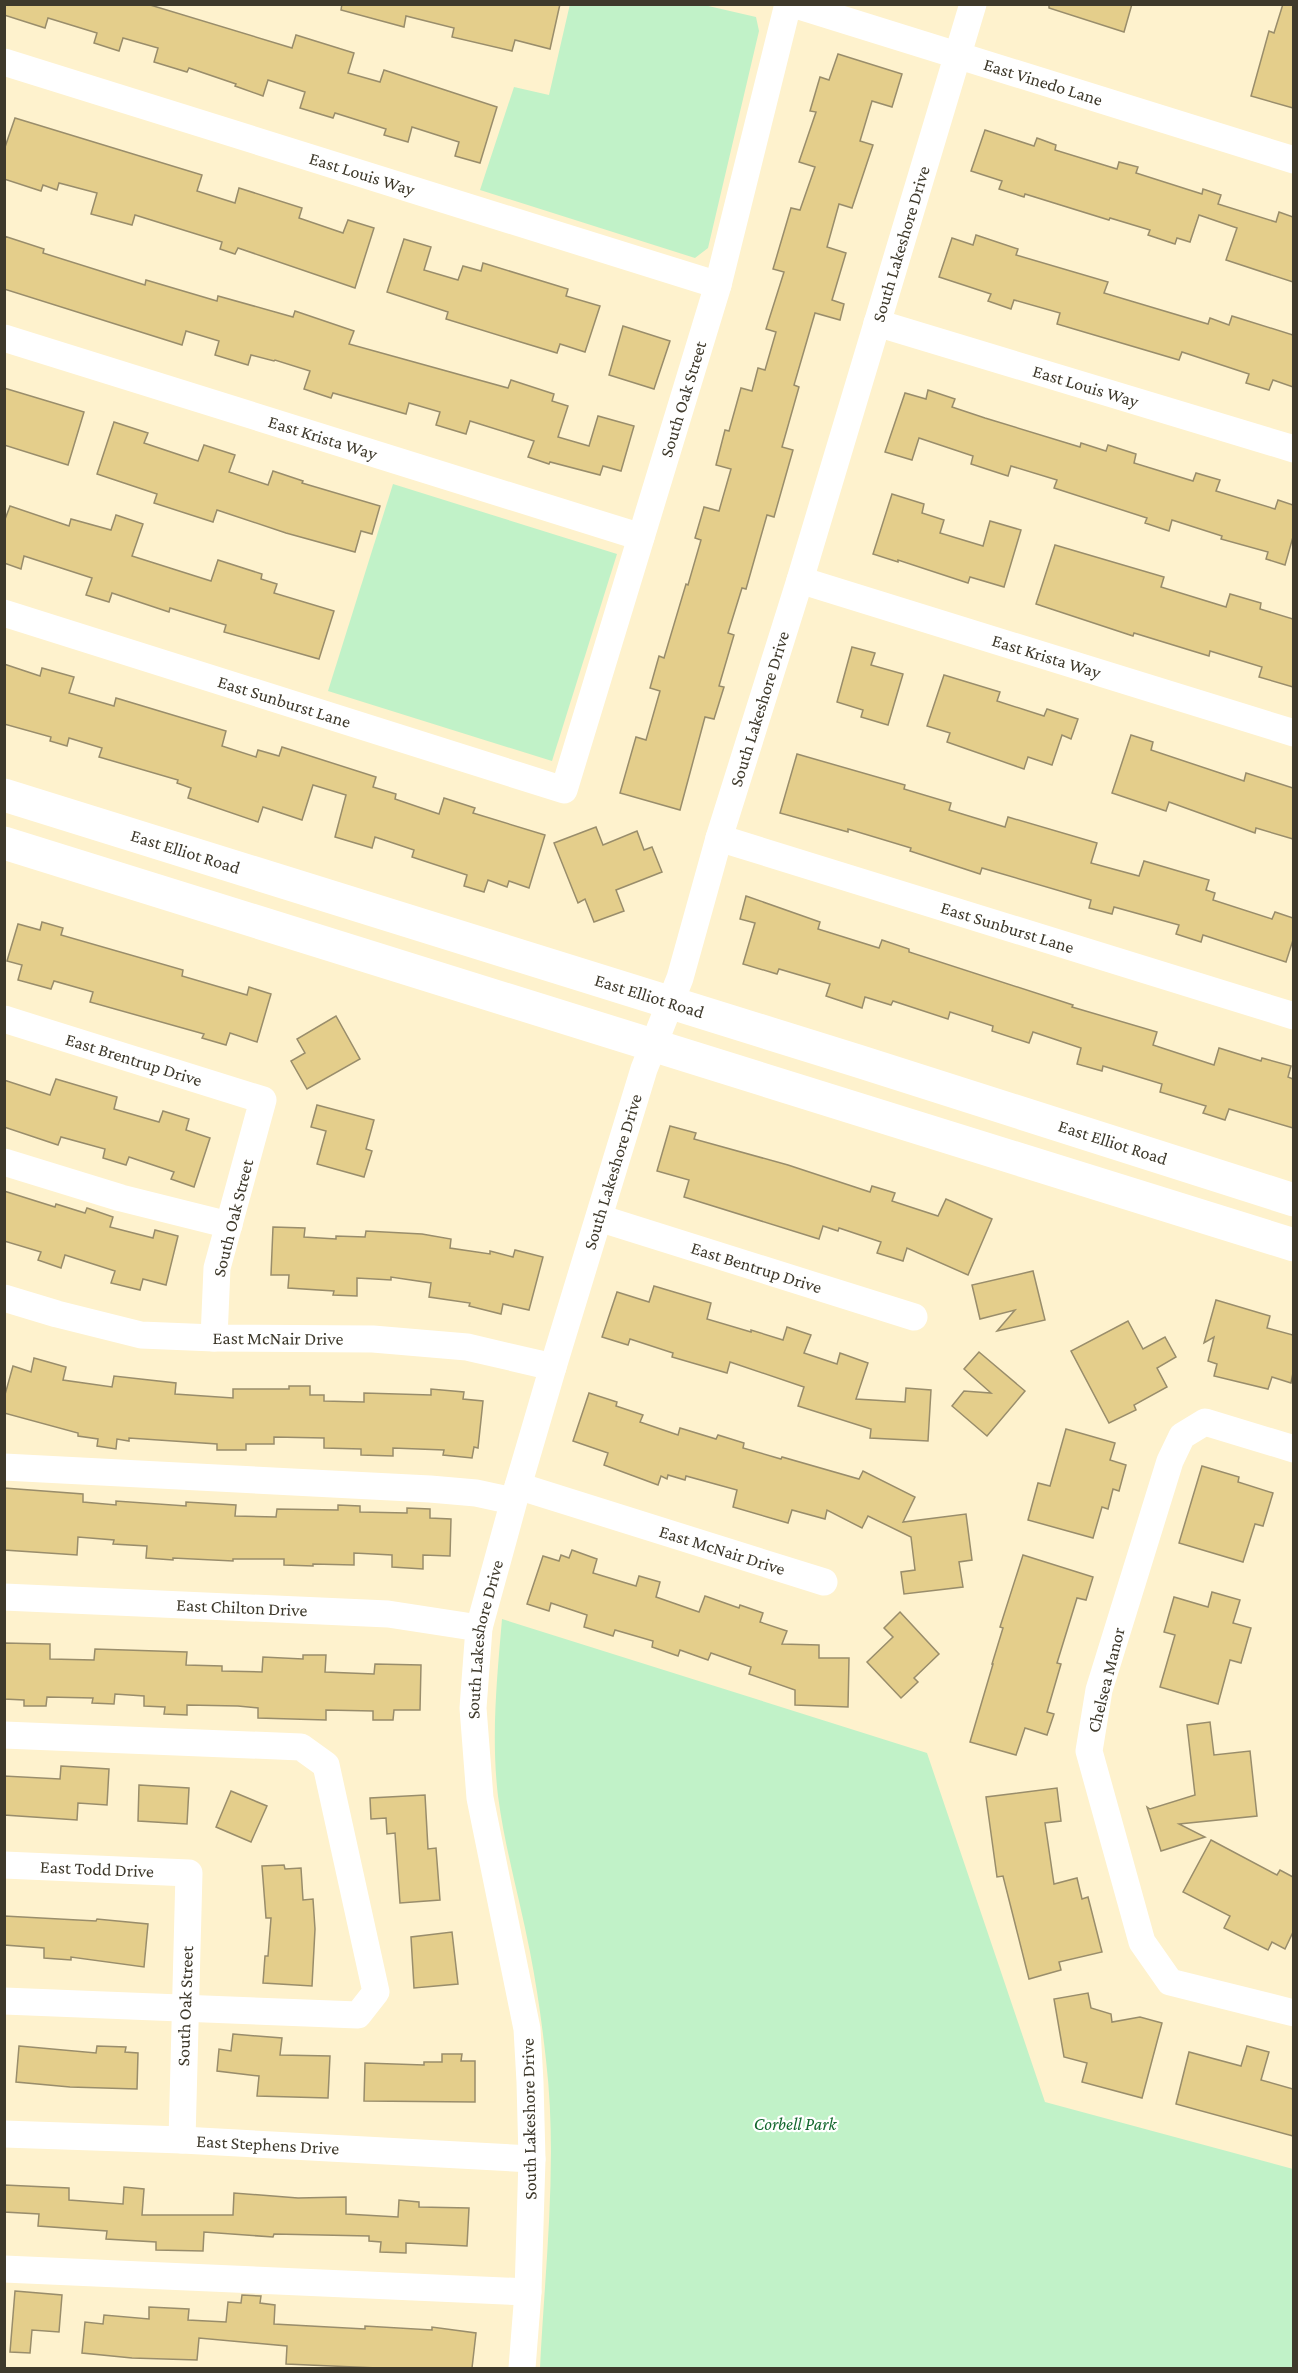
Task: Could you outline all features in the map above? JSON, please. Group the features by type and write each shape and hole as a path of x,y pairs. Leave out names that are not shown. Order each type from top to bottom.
{"main road":[{"name":"East Elliot Road","path":"4,795 671,1002 1293,1200"},
{"path":"4,843 1293,1245"}],"street":[{"name":"South Oak Street","path":"564,790 718,285 788,4"},
{"name":"East Vinedo Lane","path":"793,4 1293,160"},
{"name":"South Lakeshore Drive","path":"522,2368 528,2292 532,2159 531,2082 527,2029 480,1798 473,1708 479,1628 515,1494 553,1368 644,1069 680,978 719,838 800,580 973,4"},
{"name":"East Louis Way","path":"4,62 718,285"},
{"name":"East Louis Way","path":"877,322 1293,449"},
{"name":"East Krista Way","path":"4,338 641,537"},
{"name":"East Krista Way","path":"800,580 1293,734"},
{"name":"East Sunburst Lane","path":"4,613 564,790"},
{"name":"East Sunburst Lane","path":"719,838 1293,1016"},
{"name":"East Brentrup Drive","path":"4,1018 263,1100"},
{"name":"South Oak Street","path":"214,1338 217,1268 263,1100"},
{"path":"4,1162 122,1198 229,1226"},
{"name":"East Bentrup Drive","path":"599,1218 914,1317"},
{"name":"East McNair Drive","path":"4,1298 141,1335 373,1339 455,1346 553,1368"},
{"name":"Chelsea Manor","path":"1293,1449 1205,1422 1182,1436 1170,1461 1099,1690 1089,1751 1142,1942 1170,1982 1293,2013"},
{"name":"East McNair Drive","path":"4,1467 515,1494 824,1582"},
{"name":"East Chilton Drive","path":"4,1597 387,1614 479,1628"},
{"path":"4,1736 301,1747 326,1765 375,1992 358,2015 4,2001"},
{"name":"East Todd Drive","path":"4,1865 189,1873"},
{"name":"South Oak Street","path":"182,2140 189,1873"},
{"name":"East Stephens Drive","path":"4,2134 182,2140 532,2159"},
{"path":"4,2269 528,2292"}],"green space":[{"path":"570,4 704,5 756,17 759,31 708,248 695,258 480,190 514,87 549,95"},
{"path":"393,484 617,554 552,761 328,691"},
{"name":"Corbell Park","path":"502,1619 927,1753 1045,2102 1293,2169 1293,2368 540,2368 551,2175 551,2137 544,2046 535,1979 498,1796 495,1730"}],"building":[{"path":"4,4 147,4 292,48 296,35 354,53 348,73 380,82 384,70 497,107 480,163 455,156 459,142 412,127 408,142 384,135 386,129 335,113 333,118 300,108 305,92 268,80 263,96 189,68 187,72 154,62 158,48 123,38 119,51 94,43 97,33 48,18 45,28 4,15"},
{"path":"342,4 560,4 550,49 515,40 512,51 452,37 454,28 406,16 404,27 341,10"},
{"path":"1049,4 1132,4 1124,32 1049,8"},
{"path":"1283,4 1293,4 1293,108 1251,96 1269,31 1274,33"},
{"path":"838,54 902,74 892,107 872,101 860,141 873,145 852,208 839,204 827,247 846,253 832,300 844,304 840,320 815,313 794,385 799,387 782,447 793,450 774,517 767,515 746,589 742,588 728,633 734,635 719,686 724,687 714,719 705,717 680,810 620,793 636,737 646,740 660,691 650,688 659,656 664,658 686,584 688,585 701,540 695,538 704,507 719,511 731,469 716,465 725,430 729,431 741,388 752,391 758,368 765,370 776,332 766,329 784,272 773,269 791,208 800,210 815,167 799,162 816,112 810,111 820,77 829,80"},
{"path":"15,118 202,175 197,191 235,203 239,188 302,208 299,218 343,233 348,220 374,228 355,288 238,248 235,254 220,249 222,242 135,215 132,225 91,214 97,193 59,183 57,190 43,185 41,191 4,179 4,150"},
{"path":"985,130 1034,146 1037,138 1056,145 1055,150 1117,169 1119,162 1138,167 1136,173 1202,194 1203,189 1221,195 1218,204 1276,222 1279,212 1293,217 1293,282 1226,260 1237,228 1199,215 1190,242 1177,238 1175,244 1148,235 1150,230 1025,194 1024,197 999,189 1002,181 971,171"},
{"path":"976,235 1018,249 1016,255 1108,282 1104,293 1208,324 1210,318 1229,325 1232,316 1293,335 1293,387 1273,380 1269,390 1246,383 1249,374 1182,352 1179,360 1057,324 1060,313 1014,300 1011,309 988,301 991,294 939,277 952,238 973,245"},
{"path":"4,236 44,249 43,253 145,285 146,280 217,301 218,296 293,317 295,311 354,331 349,344 508,388 511,380 554,394 552,401 568,406 558,437 589,446 598,416 634,426 621,471 603,466 600,475 550,462 549,464 528,457 534,441 470,421 466,434 436,425 440,412 409,403 406,414 333,393 331,398 304,389 310,371 251,355 248,365 215,355 219,341 186,331 182,345 4,289"},
{"path":"404,239 431,247 424,270 458,280 463,266 481,271 483,263 568,289 566,296 600,306 585,352 560,344 557,353 514,340 446,319 448,312 387,292"},
{"path":"623,326 670,341 654,389 609,375"},
{"path":"4,388 84,412 68,465 4,445"},
{"path":"928,390 955,399 952,407 985,418 1080,447 1081,443 1106,451 1108,445 1136,454 1134,463 1193,481 1196,473 1220,480 1216,491 1275,509 1278,500 1293,505 1293,537 1285,565 1266,559 1268,552 1221,539 1222,536 1172,520 1169,531 1145,523 1147,518 1054,488 1057,480 1011,466 1008,476 971,464 973,456 919,438 912,460 885,452 905,393 926,399"},
{"path":"114,422 148,433 144,443 198,461 204,445 235,455 229,472 268,485 273,471 303,481 302,483 380,506 372,534 361,531 355,552 286,533 217,510 213,522 154,503 157,494 97,474"},
{"path":"892,494 924,504 922,513 944,520 940,533 983,546 990,521 1021,530 1004,587 970,577 968,583 873,554"},
{"path":"10,506 69,526 71,519 111,530 116,515 143,524 132,556 211,581 218,560 262,574 261,579 277,584 274,593 334,611 319,659 224,632 226,625 170,608 169,612 112,593 109,602 86,595 92,578 24,556 21,569 4,563 4,522"},
{"path":"1055,545 1164,577 1161,587 1226,607 1230,594 1261,603 1260,609 1293,619 1293,687 1259,677 1262,667 1210,651 1209,656 1134,633 1133,636 1036,604"},
{"path":"852,647 875,653 871,665 903,674 888,725 861,717 863,710 837,702"},
{"path":"4,664 40,676 42,668 74,677 69,693 114,706 116,698 226,731 222,746 256,757 258,750 279,756 282,747 376,777 373,787 396,794 395,799 439,814 444,798 475,808 473,813 545,835 529,888 509,881 507,887 488,880 484,892 464,886 467,875 412,857 414,850 375,837 372,848 335,837 346,795 313,785 302,820 263,807 258,822 188,798 191,788 177,783 178,780 99,757 102,748 69,738 67,746 50,741 51,737 4,724"},
{"path":"944,675 1000,692 997,701 1044,716 1047,709 1078,719 1071,739 1062,735 1052,765 1028,757 1024,769 947,742 950,733 927,726"},
{"path":"1131,735 1153,742 1151,750 1244,781 1246,773 1293,788 1293,839 1256,828 1255,833 1169,802 1166,811 1112,793"},
{"path":"797,754 905,785 904,789 951,803 949,810 1005,827 1008,817 1097,843 1091,863 1139,876 1144,861 1209,880 1206,890 1215,893 1213,900 1272,919 1275,912 1293,918 1293,940 1286,962 1203,935 1201,942 1176,934 1179,925 1114,907 1112,914 1089,908 1091,900 982,868 980,874 910,851 911,848 848,829 848,832 780,813"},
{"path":"596,827 603,845 637,831 644,850 652,847 662,872 616,890 624,911 594,922 585,899 578,903 554,843"},
{"path":"746,896 820,922 818,929 879,948 882,940 909,949 909,952 1073,1005 1072,1007 1157,1032 1153,1045 1214,1065 1219,1048 1261,1061 1262,1058 1291,1066 1288,1077 1293,1079 1293,1128 1229,1109 1225,1120 1203,1113 1206,1106 1160,1092 1162,1084 1103,1066 1102,1071 1077,1064 1081,1048 1033,1032 1029,1043 992,1031 993,1026 950,1012 948,1019 893,1001 891,1005 865,997 862,1008 826,996 830,984 779,969 777,974 743,964 755,923 740,919"},
{"path":"42,922 63,928 61,935 183,970 182,976 247,995 249,987 271,994 257,1042 230,1033 226,1045 202,1038 204,1034 90,1002 93,992 54,981 51,989 18,980 22,965 7,961 18,924 40,930"},
{"path":"336,1016 360,1059 307,1089 291,1061 305,1053 297,1039"},
{"path":"56,1079 117,1097 114,1109 159,1122 163,1111 189,1119 186,1130 210,1138 194,1187 171,1179 174,1172 129,1157 126,1165 103,1158 105,1149 61,1137 58,1145 4,1127 4,1080 50,1095"},
{"path":"317,1105 374,1120 366,1149 372,1151 364,1177 317,1164 326,1131 311,1127"},
{"path":"670,1126 696,1133 694,1139 788,1165 870,1192 872,1186 895,1193 892,1201 938,1216 946,1199 992,1219 968,1275 907,1248 903,1261 877,1253 881,1242 839,1228 838,1231 823,1226 819,1239 684,1197 689,1180 657,1171"},
{"path":"4,1191 55,1207 56,1204 85,1213 87,1208 113,1217 110,1227 153,1238 155,1230 178,1236 166,1285 143,1279 140,1290 111,1283 115,1271 65,1255 61,1268 38,1260 41,1252 4,1241"},
{"path":"273,1227 305,1228 304,1237 336,1239 336,1236 365,1237 366,1231 422,1234 451,1239 450,1248 490,1254 490,1251 513,1257 515,1250 543,1257 529,1310 503,1304 501,1314 469,1306 470,1303 429,1297 431,1283 391,1277 391,1280 357,1278 357,1296 333,1295 334,1291 288,1288 289,1275 271,1275"},
{"path":"1033,1271 1045,1320 997,1331 1015,1310 980,1319 972,1285"},
{"path":"654,1286 711,1303 707,1319 783,1340 787,1327 811,1335 804,1353 837,1364 840,1353 868,1363 856,1399 905,1402 906,1388 931,1390 928,1441 870,1438 871,1429 798,1406 804,1387 730,1362 727,1373 672,1357 673,1353 630,1339 628,1345 602,1337 617,1292 649,1302"},
{"path":"1216,1300 1270,1316 1267,1328 1293,1335 1291,1383 1272,1377 1268,1389 1214,1376 1217,1364 1208,1361 1214,1337 1204,1343"},
{"path":"1128,1321 1143,1349 1165,1337 1176,1357 1157,1368 1167,1387 1134,1405 1136,1410 1109,1423 1071,1351"},
{"path":"979,1352 1025,1391 987,1436 952,1406 964,1391 991,1393 964,1369"},
{"path":"34,1358 66,1367 63,1380 112,1387 114,1376 176,1383 175,1394 233,1398 233,1389 289,1389 289,1386 310,1386 310,1395 324,1395 324,1401 364,1402 364,1393 431,1395 431,1389 464,1392 463,1399 483,1401 478,1448 474,1447 472,1458 443,1455 444,1450 393,1448 393,1456 361,1455 361,1449 324,1448 324,1438 274,1437 274,1444 246,1444 246,1450 217,1450 217,1444 129,1438 129,1441 117,1439 116,1449 97,1446 98,1439 78,1436 78,1433 4,1413 4,1398 13,1366 31,1372"},
{"path":"589,1393 617,1402 616,1406 643,1415 640,1422 678,1435 680,1428 716,1439 718,1435 744,1443 743,1448 859,1479 863,1471 915,1497 903,1522 966,1514 972,1560 959,1562 963,1587 904,1594 901,1572 915,1570 911,1537 868,1516 862,1528 827,1510 825,1519 792,1510 788,1523 733,1507 737,1490 686,1476 685,1480 668,1475 667,1479 661,1476 658,1485 604,1465 608,1453 573,1441"},
{"path":"1066,1429 1115,1443 1110,1460 1126,1465 1119,1491 1113,1489 1108,1509 1102,1507 1093,1538 1028,1520 1038,1483 1050,1486"},
{"path":"1202,1466 1239,1477 1238,1482 1273,1493 1263,1526 1255,1524 1243,1562 1179,1543"},
{"path":"4,1488 83,1494 83,1502 116,1505 116,1501 186,1506 186,1502 236,1505 235,1516 276,1517 277,1509 338,1510 338,1505 360,1506 360,1512 407,1513 407,1508 430,1509 430,1518 451,1519 450,1556 423,1555 423,1569 392,1567 392,1555 354,1553 354,1565 284,1565 284,1559 233,1559 233,1561 173,1558 173,1560 146,1558 147,1546 113,1544 114,1540 78,1537 77,1555 4,1550"},
{"path":"572,1550 597,1559 593,1573 636,1586 639,1576 660,1582 656,1597 699,1612 705,1596 739,1608 740,1605 763,1613 760,1622 787,1631 782,1644 819,1645 819,1658 849,1658 848,1707 795,1705 795,1690 749,1674 751,1667 711,1653 708,1660 680,1650 678,1656 652,1647 653,1641 615,1630 613,1636 584,1627 587,1615 551,1603 549,1611 527,1604 543,1556 559,1561 561,1555 569,1558"},
{"path":"1023,1555 1093,1577 1086,1600 1077,1598 1057,1663 1061,1664 1047,1712 1054,1714 1047,1735 1025,1728 1016,1755 970,1742 1003,1628 1000,1627"},
{"path":"1212,1592 1240,1600 1233,1623 1251,1628 1241,1663 1230,1660 1218,1704 1160,1687 1175,1635 1164,1632 1174,1597 1208,1607"},
{"path":"900,1612 939,1654 914,1678 918,1682 901,1698 867,1662 893,1637 884,1628"},
{"path":"4,1643 50,1644 50,1659 94,1660 95,1649 187,1652 186,1665 222,1666 222,1671 262,1672 263,1657 303,1659 303,1655 326,1655 325,1672 374,1674 375,1664 421,1665 420,1710 394,1710 393,1720 373,1720 373,1711 326,1710 326,1720 258,1718 258,1708 238,1706 187,1705 187,1715 164,1714 165,1707 144,1706 144,1696 115,1694 114,1704 92,1703 93,1698 47,1697 46,1706 24,1706 24,1700 4,1699"},
{"path":"1210,1722 1214,1755 1250,1751 1257,1816 1179,1824 1205,1837 1161,1851 1147,1807 1150,1809 1195,1795 1187,1725"},
{"path":"61,1766 109,1769 107,1805 78,1803 77,1820 4,1815 4,1776 60,1779"},
{"path":"139,1785 189,1788 187,1824 138,1821"},
{"path":"1057,1788 1061,1821 1045,1823 1054,1884 1077,1878 1082,1899 1088,1897 1102,1952 1059,1962 1061,1970 1029,1979 1003,1876 997,1877 986,1797"},
{"path":"231,1791 267,1806 251,1842 216,1827"},
{"path":"425,1795 428,1849 436,1848 440,1900 400,1903 395,1833 387,1834 386,1818 371,1819 370,1798"},
{"path":"1211,1840 1277,1875 1280,1870 1293,1877 1293,1932 1285,1949 1272,1942 1268,1950 1224,1928 1230,1916 1183,1892"},
{"path":"284,1865 285,1869 301,1868 303,1900 313,1899 315,1929 312,1986 263,1983 271,1918 266,1918 262,1866"},
{"path":"4,1916 96,1921 97,1919 148,1924 144,1967 71,1957 71,1960 44,1958 44,1948 4,1945"},
{"path":"452,1932 458,1984 414,1988 411,1937"},
{"path":"1088,1993 1091,2008 1111,2014 1112,2022 1140,2017 1162,2023 1142,2098 1082,2082 1087,2063 1064,2057 1054,1999"},
{"path":"233,2034 282,2038 280,2055 330,2056 328,2098 257,2096 259,2076 217,2071 219,2049 231,2051"},
{"path":"19,2046 96,2053 97,2046 126,2047 125,2052 138,2053 137,2089 70,2087 16,2082"},
{"path":"1247,2046 1269,2052 1261,2080 1293,2089 1293,2136 1176,2104 1189,2052 1241,2066"},
{"path":"442,2054 462,2054 461,2061 475,2061 475,2102 364,2101 365,2063 424,2065 424,2062 442,2062"},
{"path":"4,2185 69,2188 69,2200 123,2204 124,2187 144,2189 142,2215 233,2215 234,2193 298,2198 346,2197 346,2214 398,2217 399,2200 419,2202 419,2207 469,2208 467,2246 406,2243 406,2253 380,2252 381,2242 369,2241 369,2236 274,2234 273,2237 204,2232 203,2251 156,2250 156,2242 106,2239 107,2231 38,2226 39,2214 4,2212"},
{"path":"15,2291 62,2295 59,2332 32,2330 30,2353 10,2352"},
{"path":"242,2295 261,2296 260,2303 275,2305 274,2324 365,2329 365,2326 432,2330 432,2327 476,2333 472,2368 378,2368 286,2364 287,2346 199,2338 197,2360 132,2358 82,2353 85,2322 103,2324 104,2315 149,2319 149,2307 189,2309 188,2320 226,2322 228,2302 241,2303"}]}
